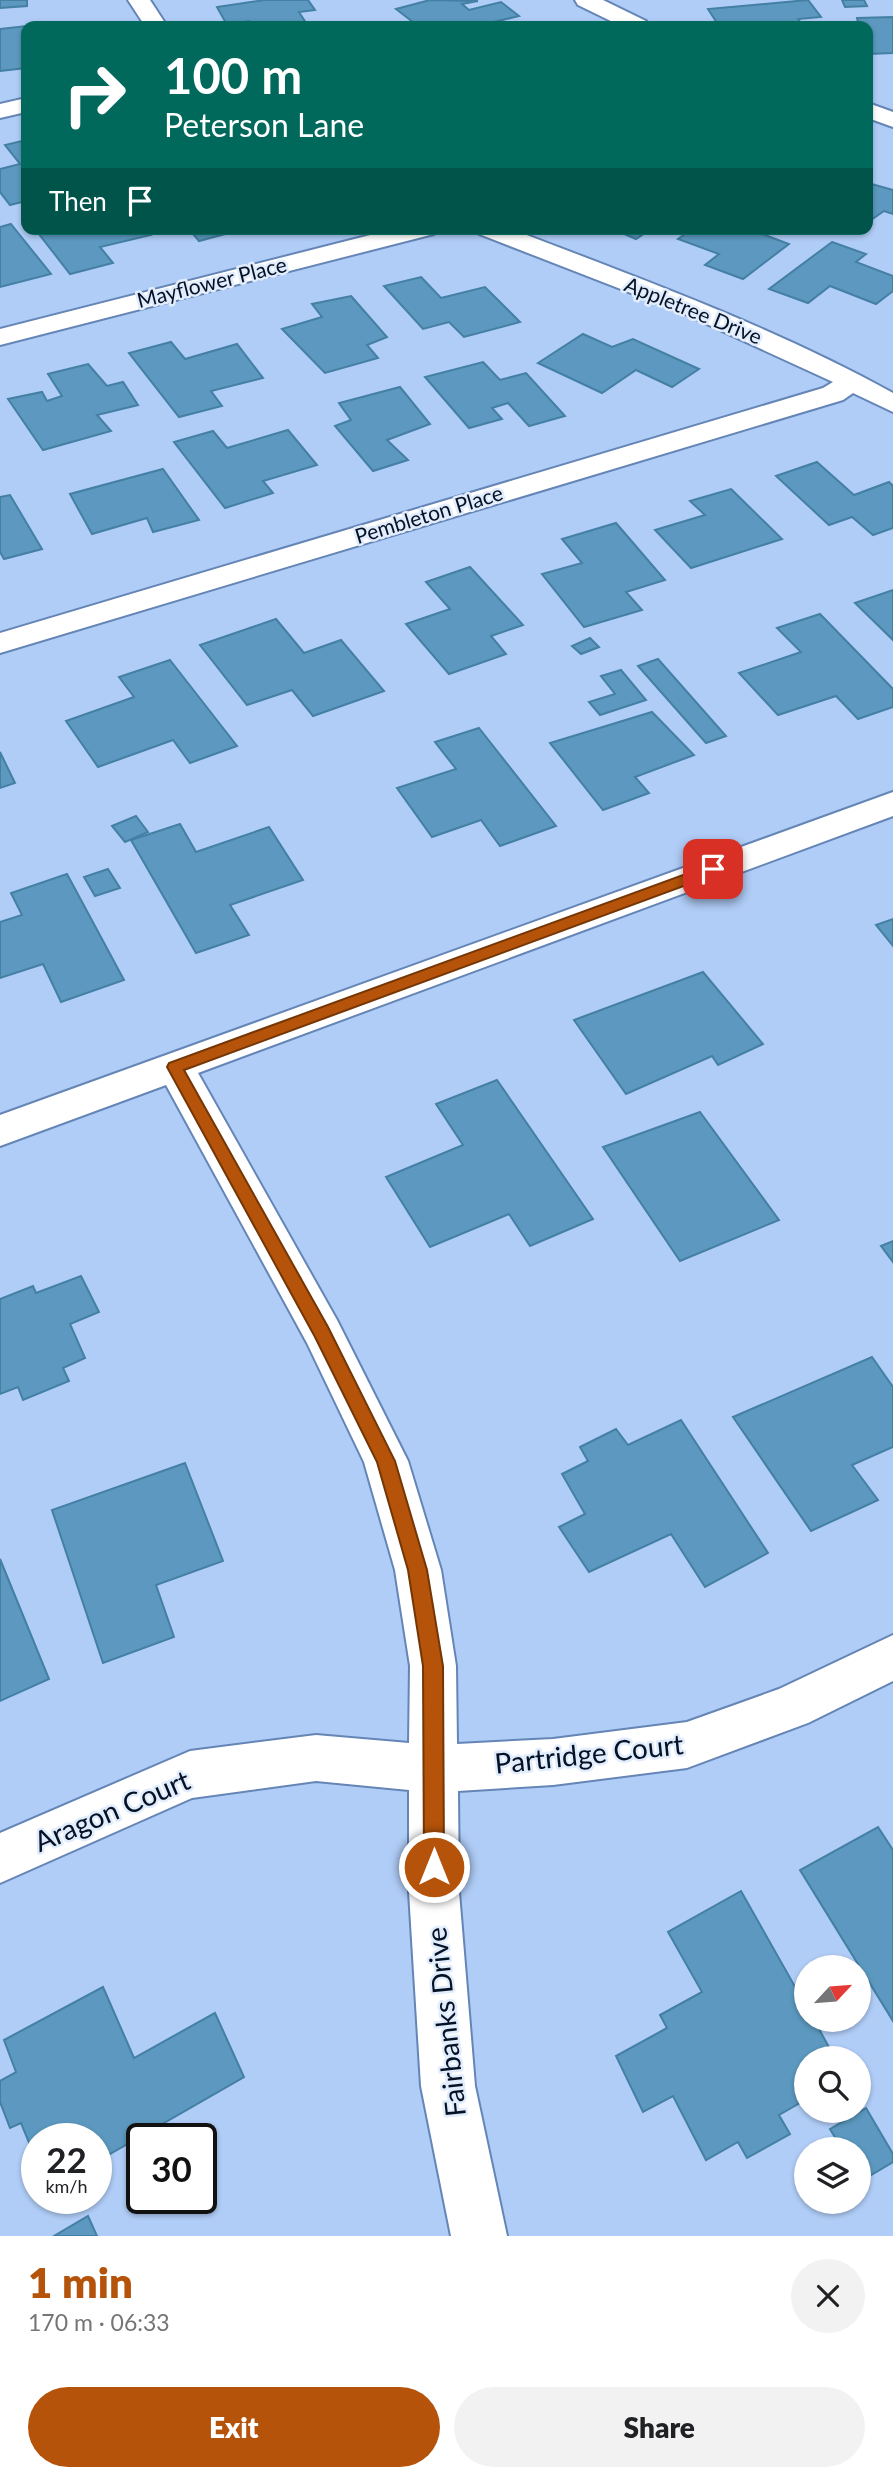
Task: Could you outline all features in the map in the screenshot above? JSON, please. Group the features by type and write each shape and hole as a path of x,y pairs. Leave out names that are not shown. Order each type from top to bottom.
{"street":[{"path":"139,0 153,21"},
{"path":"586,0 628,21"},
{"path":"0,111 21,106"},
{"path":"873,112 893,120"},
{"name":"Mayflower Place","path":"0,337 401,235"},
{"name":"Appletree Drive","path":"503,235 751,332 854,380 893,404"},
{"name":"Pembleton Place","path":"0,643 833,394 854,380"},
{"path":"0,1131 893,803"},
{"name":"Fairbanks Drive","path":"175,1067 322,1332 386,1461 418,1570 431,1652 435,1769 434,1892 447,2086 479,2236"},
{"name":"Partridge Court","path":"435,1769 552,1762 687,1745 791,1707 893,1657"},
{"name":"Aragon Court","path":"0,1858 190,1775 316,1758 435,1769"}],"building":[{"path":"0,0 27,0 27,6 0,8"},
{"path":"265,0 308,0 315,10 299,12 305,21 225,21 217,7"},
{"path":"430,0 478,1 462,4 469,10 501,2 519,16 498,21 412,21 396,9"},
{"path":"808,0 821,17 798,19 799,21 716,21 708,9"},
{"path":"842,0 864,0 867,6 845,7"},
{"path":"893,17 893,53 873,54 873,21 858,21 857,18"},
{"path":"21,27 21,69 0,71 0,29"},
{"path":"21,141 21,202 10,205 0,192 0,169 20,164 5,145"},
{"path":"873,184 893,190 893,214 884,211 873,219"},
{"path":"11,224 51,274 0,287 0,227"},
{"path":"40,235 151,235 100,247 113,263 70,274"},
{"path":"194,235 222,235 199,241"},
{"path":"684,235 765,235 789,244 743,279 705,265 719,254 678,239"},
{"path":"832,242 866,254 856,262 893,276 893,291 876,304 830,286 808,303 769,289"},
{"path":"421,277 441,298 485,287 520,322 464,337 449,322 423,329 384,286"},
{"path":"351,296 387,337 367,345 378,358 325,373 282,329 322,317 312,304"},
{"path":"583,334 612,347 633,339 699,369 672,387 636,370 602,393 538,363"},
{"path":"171,342 185,359 237,344 263,378 211,391 222,406 179,417 129,353"},
{"path":"483,362 500,380 526,373 565,416 529,426 508,403 492,408 502,419 469,428 425,377"},
{"path":"88,364 107,386 123,382 138,405 97,415 111,431 43,450 8,399 42,392 47,401 62,396 48,374"},
{"path":"400,387 430,424 387,440 408,460 373,471 335,426 351,420 339,403"},
{"path":"288,430 317,465 263,481 273,493 225,508 174,442 213,431 227,448"},
{"path":"817,462 854,495 889,482 893,486 893,528 873,535 852,517 829,525 776,476"},
{"path":"163,469 199,520 153,532 147,518 92,534 70,494"},
{"path":"731,489 782,539 691,568 655,530 705,515 690,501"},
{"path":"10,495 42,549 4,559 0,552 0,497"},
{"path":"616,523 665,580 626,592 642,610 584,627 542,574 582,563 562,539"},
{"path":"470,567 523,625 491,636 506,654 449,674 406,624 450,609 426,582"},
{"path":"893,590 893,640 855,603"},
{"path":"820,614 893,689 893,707 858,719 836,696 778,715 739,673 801,652 777,628"},
{"path":"276,619 304,653 341,640 384,691 313,716 292,690 247,705 200,645"},
{"path":"590,638 599,647 581,654 572,646"},
{"path":"658,659 726,736 706,743 638,666"},
{"path":"170,660 237,746 190,763 173,740 98,767 66,721 134,697 119,677"},
{"path":"621,670 646,700 600,715 589,702 615,694 601,676"},
{"path":"652,712 694,755 635,777 649,793 603,810 550,743"},
{"path":"479,728 556,826 500,846 481,820 432,837 397,788 456,769 435,742"},
{"path":"0,752 15,783 0,788"},
{"path":"136,816 148,832 125,842 112,826"},
{"path":"180,824 196,852 269,827 303,880 230,905 249,935 196,953 131,840"},
{"path":"108,869 120,888 95,896 84,877"},
{"path":"67,874 124,980 61,1002 43,964 0,978 0,922 22,915 11,893"},
{"path":"893,919 893,946 876,925"},
{"path":"703,972 763,1044 718,1065 712,1056 626,1094 574,1020"},
{"path":"497,1080 593,1219 530,1246 509,1214 430,1247 386,1177 463,1145 436,1104"},
{"path":"700,1112 779,1220 680,1261 603,1147"},
{"path":"893,1241 893,1262 881,1246"},
{"path":"81,1276 99,1312 70,1324 85,1358 63,1368 69,1381 23,1400 18,1387 0,1394 0,1299 33,1286 36,1293"},
{"path":"872,1357 893,1387 893,1447 852,1465 878,1500 811,1531 733,1417"},
{"path":"681,1420 768,1553 705,1587 671,1534 589,1572 559,1527 585,1514 562,1474 588,1461 580,1447 616,1429 628,1445"},
{"path":"185,1463 223,1561 156,1585 174,1637 103,1663 52,1510"},
{"path":"0,1559 49,1679 0,1701"},
{"path":"878,1827 893,1850 893,2021 872,1987 872,1955 852,1955 800,1870"},
{"path":"741,1891 794,1985 794,2032 821,2032 828,2046 794,2046 794,2106 779,2115 790,2134 747,2158 738,2142 706,2160 673,2096 643,2112 616,2056 667,2028 660,2015 702,1992 668,1932"},
{"path":"103,1987 134,2058 215,2013 244,2077 164,2123 126,2123 126,2145 112,2153 112,2123 21,2123 10,2128 0,2102 0,2081 16,2072 4,2040"},
{"path":"871,2117 893,2154 893,2162 871,2175 871,2137 835,2137 830,2129 840,2123 871,2123"},
{"path":"88,2216 97,2236 54,2236"}],"route":[{"path":"434,1867 433,1666 418,1570 386,1461 322,1332 175,1067 713,869"}]}
